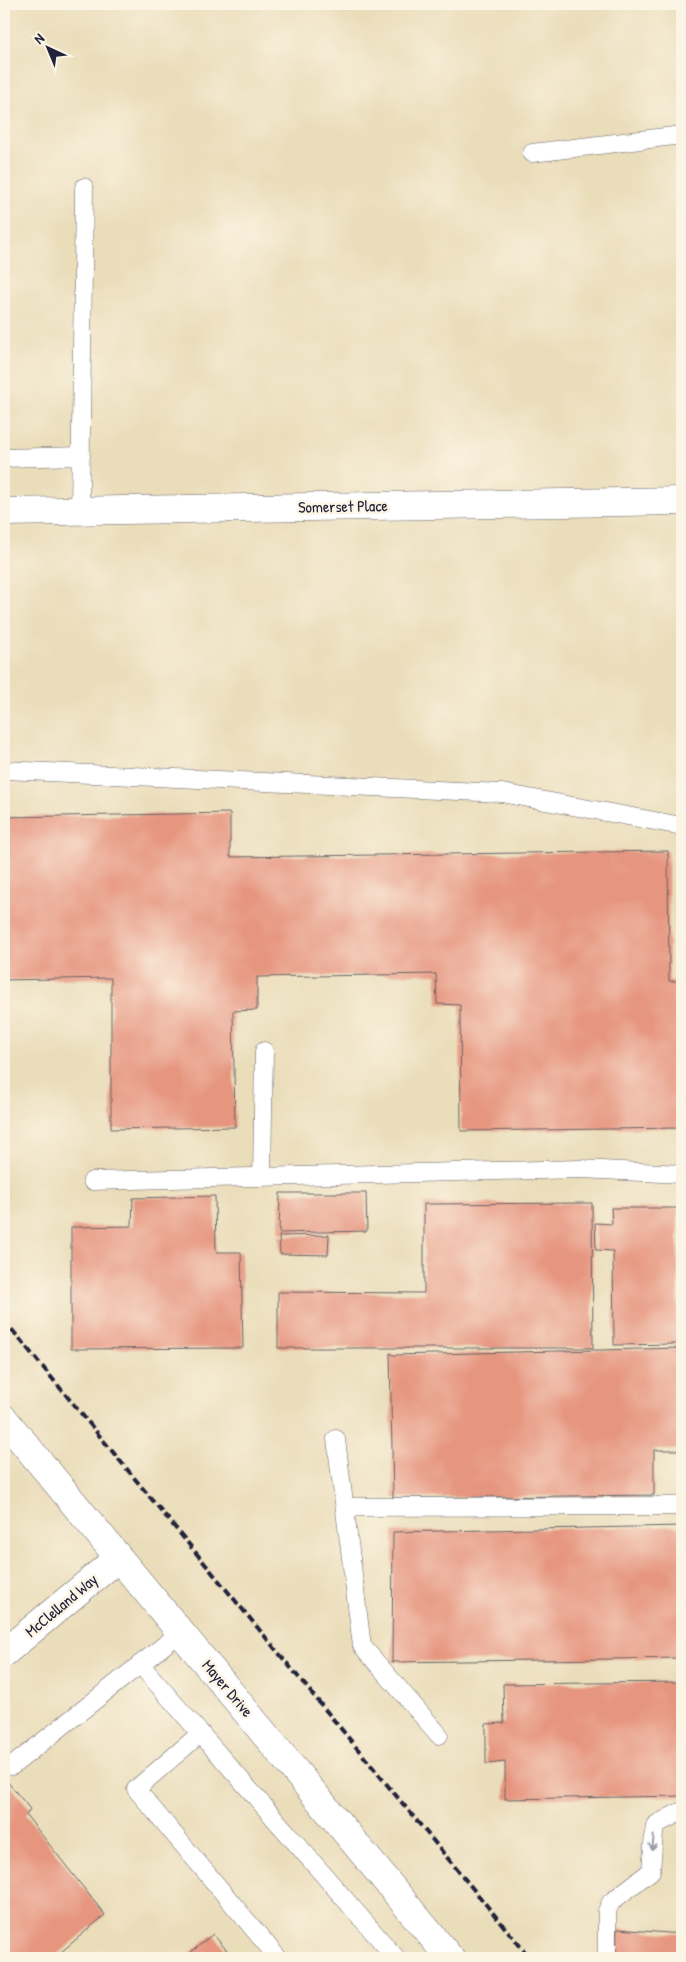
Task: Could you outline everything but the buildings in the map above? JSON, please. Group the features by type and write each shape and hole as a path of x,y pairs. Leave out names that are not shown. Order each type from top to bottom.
{"street":[{"name":"Somerset Place","path":"4,512 682,501"},
{"name":"Mayer Drive","path":"4,1419 450,1958"},
{"name":"McClelland Way","path":"4,1653 118,1558"}],"lane":[{"path":"532,153 682,135"},
{"path":"80,510 84,187"},
{"path":"4,458 81,456"},
{"path":"4,770 18,769 502,793 682,826"},
{"path":"262,1177 264,1050"},
{"path":"92,1181 580,1169 682,1174"},
{"path":"336,1439 362,1646 439,1735"},
{"path":"345,1507 682,1506"},
{"path":"12,1766 181,1632"},
{"path":"140,1664 396,1958"},
{"path":"201,1733 136,1789 278,1958"},
{"path":"607,1958 607,1911 612,1902 651,1871 654,1833 657,1824 682,1811"}],"railway":[{"path":"4,1320 530,1958"}]}
